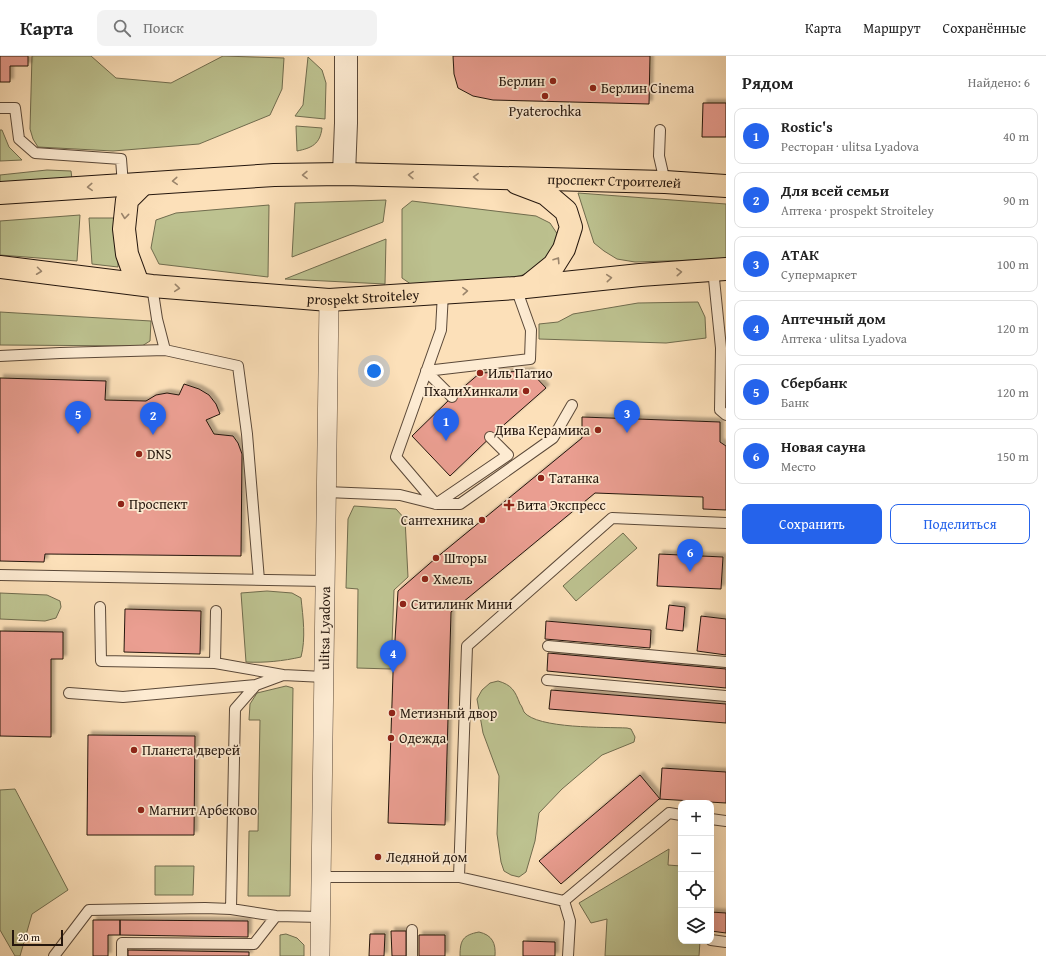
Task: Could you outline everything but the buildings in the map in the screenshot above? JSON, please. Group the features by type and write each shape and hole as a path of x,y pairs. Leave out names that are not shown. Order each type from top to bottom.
{"main road":[{"path":"0,193 274,175 344,174 503,177 546,194 566,211 571,227 564,249 554,265 522,287"},
{"name":"проспект Строителей","path":"503,177 665,182 726,186"},
{"path":"133,184 127,200 124,229 127,254 145,285"},
{"name":"prospekt Stroiteley","path":"0,267 145,285 329,300 522,287 720,269"}],"street":[{"path":"344,174 346,56"},
{"path":"665,182 726,178"},
{"name":"ulitsa Lyadova","path":"320,956 329,300"}],"lane":[{"path":"0,108 15,108 19,140 35,153 120,159 133,184"},
{"path":"660,130 659,156 665,182"},
{"path":"720,269 720,410 726,415"},
{"path":"145,285 157,319 164,350"},
{"path":"426,371 530,359 531,330 522,287"},
{"path":"436,504 396,457 441,330 443,293"},
{"path":"0,356 164,350 238,366 247,434 259,580"},
{"path":"426,371 452,397"},
{"path":"326,492 400,495 436,504 460,504 553,438 572,405"},
{"path":"436,504 508,455 490,437"},
{"path":"459,877 467,646 612,518 726,523"},
{"path":"0,576 325,581"},
{"path":"100,607 101,661 216,663 283,675 324,677"},
{"path":"216,611 216,663"},
{"path":"548,646 726,662"},
{"path":"70,693 123,697 256,685 283,675"},
{"path":"547,680 726,696"},
{"path":"231,909 235,709 256,685"},
{"path":"564,901 670,813 678,814"},
{"path":"714,819 726,821"},
{"path":"321,877 459,877 564,901"},
{"path":"564,901 570,921 568,956"},
{"path":"54,956 89,910 231,909 276,916 321,917"},
{"path":"122,956 122,943 254,944 276,916"},
{"path":"412,930 412,956"},
{"path":"714,940 726,942"}],"green space":[{"path":"32,56 91,56 116,78 171,83 223,56 284,58 282,89 270,115 199,144 113,151 38,147 33,139 30,129"},
{"path":"308,57 322,70 326,83 325,119 295,116 303,105"},
{"path":"296,126 322,128 317,142 311,147 297,151"},
{"path":"0,130 2,130 9,147 22,160 0,161"},
{"path":"47,170 71,171 72,179 0,184 0,175"},
{"path":"578,193 726,204 726,259 635,262 617,259 594,243"},
{"path":"386,200 383,222 292,257 295,203"},
{"path":"412,201 536,216 550,223 560,238 540,267 520,276 472,283 415,287 402,278 402,209"},
{"path":"269,205 268,277 159,264 151,248 156,220 176,213"},
{"path":"80,215 77,261 0,255 0,221"},
{"path":"89,218 118,218 118,267 92,264"},
{"path":"386,239 385,284 285,279"},
{"path":"698,302 705,317 706,338 666,343 539,339 539,324 558,322 573,314 638,303"},
{"path":"0,312 151,321 150,341 142,346 0,345"},
{"path":"354,506 396,509 405,519 408,577 394,590 391,669 357,668 358,589 346,588 348,519"},
{"path":"623,533 637,548 576,601 563,586"},
{"path":"267,591 292,593 301,598 304,635 301,657 287,660 246,662 241,593"},
{"path":"0,593 47,595 60,601 61,607 56,618 45,621 0,619"},
{"path":"498,681 507,684 512,689 524,712 531,718 543,722 572,726 627,728 631,729 635,737 634,742 602,755 562,789 539,813 535,841 526,872 519,877 504,871 501,862 497,834 499,776 483,733 477,699 482,690 490,683"},
{"path":"286,686 293,688 290,896 248,896 249,831 258,831 260,720 249,720 250,704 257,693"},
{"path":"15,789 68,890 32,914 20,956 15,956 0,930 0,790"},
{"path":"669,849 668,865 678,866 678,944 700,944 699,956 605,956 607,919 591,923 579,903"},
{"path":"155,866 194,866 193,895 155,895"},
{"path":"479,932 490,937 494,943 495,956 460,956 461,946 464,939 469,935"},
{"path":"286,934 297,938 304,945 304,956 280,956 280,935"}],"place":[{"name":"Берлин","path":"553,81"},
{"name":"Берлин Cinema","path":"593,88"},
{"name":"Pyaterochka","path":"545,96"},
{"name":"Иль Патио","path":"480,373"},
{"name":"ПхалиХинкали","path":"526,391"},
{"name":"Дива Керамика","path":"598,430"},
{"name":"АТАК","path":"627,433"},
{"name":"Сбербанк","path":"78,434"},
{"name":"Для всей семьи","path":"153,435"},
{"name":"Rostic's","path":"446,441"},
{"name":"DNS","path":"139,454"},
{"name":"Татанка","path":"541,478"},
{"name":"Проспект","path":"121,504"},
{"name":"Вита Экспресс","path":"509,505"},
{"name":"Сантехника","path":"482,520"},
{"name":"Шторы","path":"436,558"},
{"name":"Новая сауна","path":"690,572"},
{"name":"Хмель","path":"425,579"},
{"name":"Ситилинк Мини","path":"403,604"},
{"name":"Аптечный дом","path":"393,673"},
{"name":"Метизный двор","path":"392,713"},
{"name":"Одежда","path":"391,738"},
{"name":"Планета дверей","path":"134,750"},
{"name":"Магнит Арбеково","path":"141,810"},
{"name":"Ледяной дом","path":"378,857"}]}
